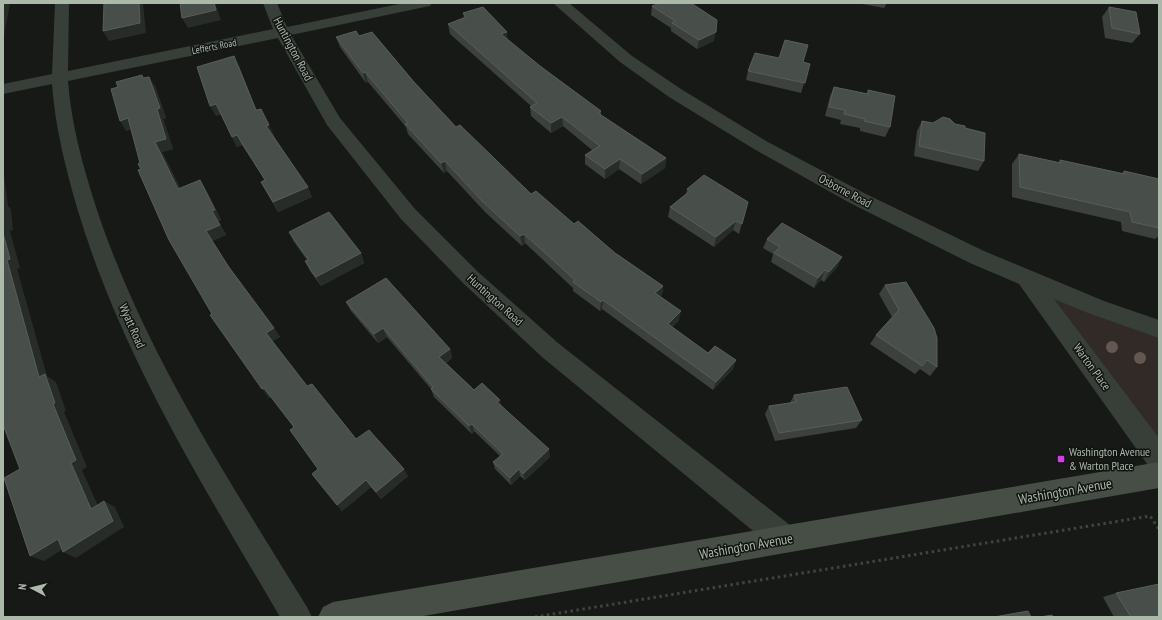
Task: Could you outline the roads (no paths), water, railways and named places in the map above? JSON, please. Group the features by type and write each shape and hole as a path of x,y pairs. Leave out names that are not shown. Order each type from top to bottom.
{"main road":[{"name":"Washington Avenue","path":"333,617 1159,475"}],"street":[{"name":"Wyatt Road","path":"62,3 59,49 63,110 75,169 103,260 138,343 177,416 297,617"},
{"name":"Huntington Road","path":"270,3 282,32 333,121 408,214 464,271 550,350 785,539"},
{"name":"Lefferts Road","path":"3,89 425,3"},
{"name":"Osborne Road","path":"560,3 626,59 675,93 760,146 864,202 977,257 1024,275 1096,307 1159,329"},
{"name":"Warton Place","path":"1024,275 1159,459"}],"place":[{"name":"Washington Avenue & Warton Place","path":"1061,459"}]}
